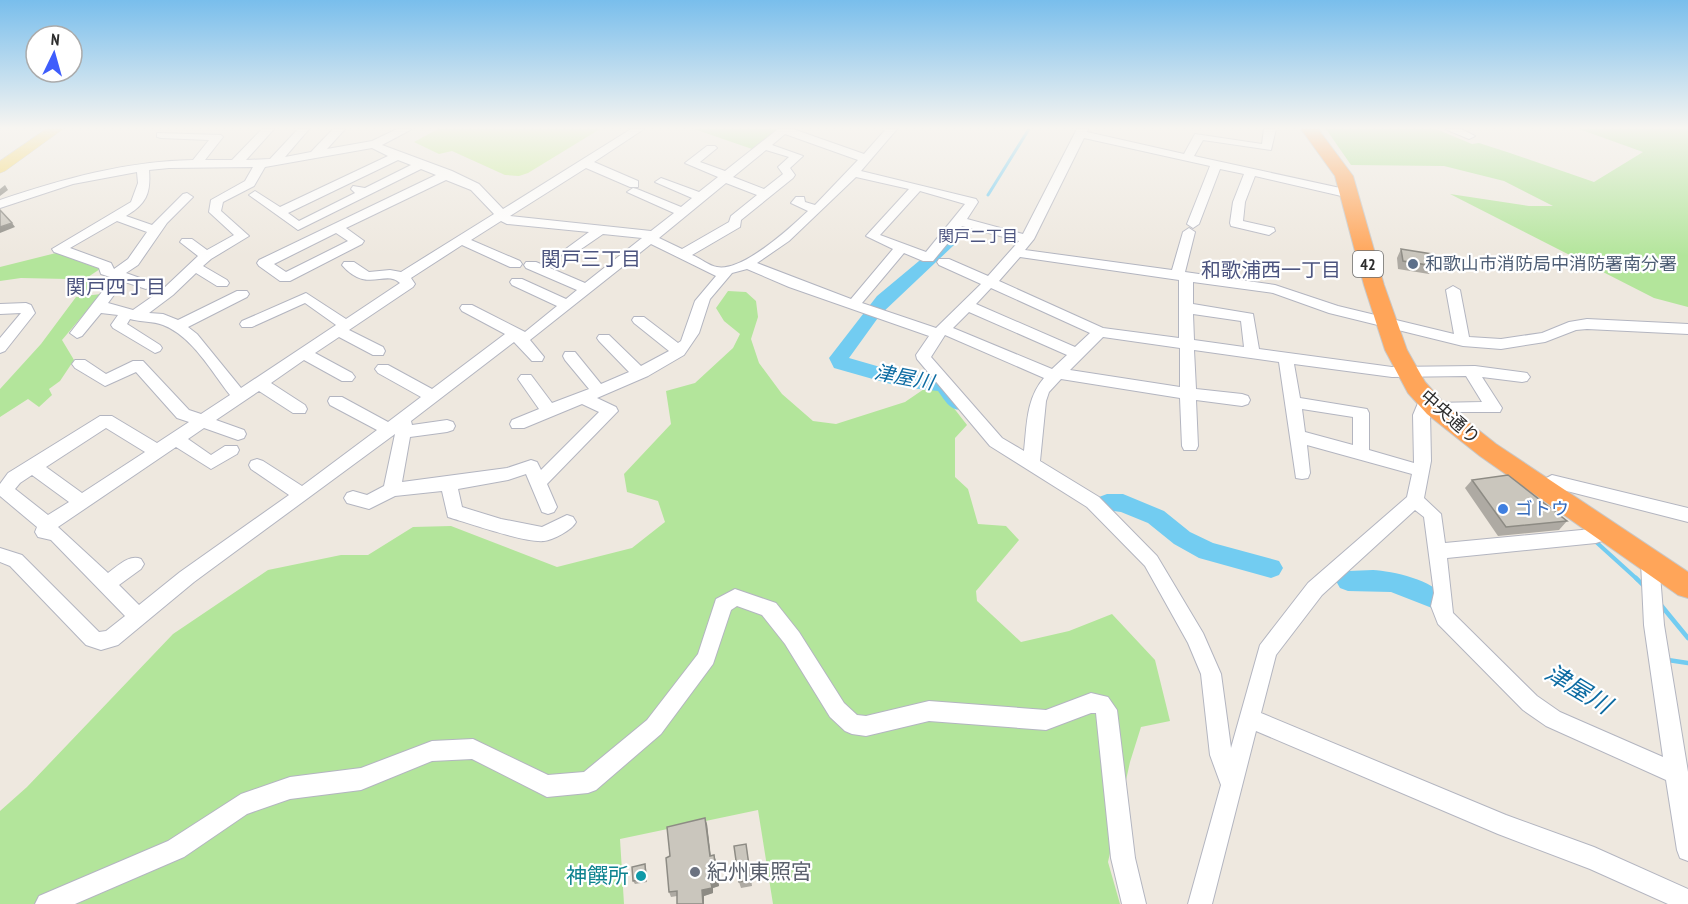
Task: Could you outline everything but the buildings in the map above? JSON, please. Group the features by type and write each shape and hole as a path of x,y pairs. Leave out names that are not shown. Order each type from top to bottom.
{"highway":[{"name":"中央通り","path":"1340,171 1350,194 1386,321 1407,372 1431,404 1488,450 1688,587"}],"street":[{"path":"0,204 69,181 121,171"},
{"path":"143,171 144,183 137,204 58,249 105,266 106,271 146,285"},
{"path":"154,348 118,325 168,292 206,256 243,236 215,212 217,200 250,183 260,171"},
{"path":"280,212 364,171"},
{"path":"255,195 298,226 408,171"},
{"path":"441,171 476,187 507,220 601,229 651,237 708,269 726,273"},
{"path":"403,277 574,171"},
{"path":"600,171 683,212"},
{"path":"710,171 767,194"},
{"path":"0,555 16,560 93,639 101,641 111,639 187,577 397,427 432,396 510,338 530,336 732,171"},
{"path":"682,255 735,224 735,219 789,175 787,171"},
{"path":"1061,171 1028,239 941,331 923,355 924,359 996,442 1094,502 1151,561 1196,639 1211,674 1221,755 1231,783"},
{"path":"1190,446 1186,308 1182,277 1191,228 1214,171"},
{"path":"1242,171 1350,194"},
{"path":"518,424 639,373 679,351 694,333 701,303 706,294 726,273 747,264 796,230 852,173 917,188 972,202 928,258 872,236 917,188"},
{"path":"1250,173 1239,202 1236,223 1269,231"},
{"path":"337,228 357,241 285,278 264,263 448,174"},
{"path":"661,182 700,197"},
{"path":"339,183 366,192"},
{"path":"117,274 134,262 154,230 187,197"},
{"path":"800,200 797,203 817,210"},
{"path":"115,216 154,230"},
{"path":"959,221 1028,239"},
{"path":"568,254 601,229"},
{"path":"461,240 515,264"},
{"path":"187,242 206,256"},
{"path":"854,305 902,249"},
{"path":"1017,253 1275,289 1334,310 1463,341 1501,344 1545,338 1574,325 1587,324 1688,329"},
{"path":"944,262 989,280 1100,332 1407,372 1497,372 1522,377"},
{"path":"747,264 854,305 941,331 1057,375 1242,400"},
{"path":"139,617 56,533 44,531 47,525 408,284 403,277 390,274 366,277 349,265"},
{"path":"531,265 586,289"},
{"path":"194,269 222,283"},
{"path":"517,282 567,305"},
{"path":"1453,290 1463,341"},
{"path":"76,333 110,291"},
{"path":"178,326 242,294"},
{"path":"247,324 306,297 342,328 378,351"},
{"path":"966,305 1078,354"},
{"path":"0,309 26,308 28,313 0,348"},
{"path":"95,308 110,308 163,319 178,326 192,337 239,396"},
{"path":"467,308 517,336 537,357"},
{"path":"1186,308 1248,317 1252,353"},
{"path":"639,320 679,351"},
{"path":"1031,463 1040,394 1048,380 1057,375 1100,332"},
{"path":"604,338 639,373"},
{"path":"304,354 347,377"},
{"path":"570,356 598,390"},
{"path":"1286,358 1302,473"},
{"path":"80,364 105,381 138,365 183,414 202,423 238,434"},
{"path":"383,369 432,396"},
{"path":"1202,902 1267,651 1315,589 1415,500 1422,471 1421,416 1431,404 1494,408 1470,372"},
{"path":"526,379 549,411"},
{"path":"259,383 299,409"},
{"path":"538,483 610,411 582,397"},
{"path":"336,401 397,427 447,426"},
{"path":"1293,402 1360,413 1360,453"},
{"path":"47,525 5,490 14,478 106,420 158,452"},
{"path":"392,490 397,427"},
{"path":"1297,436 1422,471"},
{"path":"177,440 211,463 231,450"},
{"path":"257,465 302,495"},
{"path":"353,498 369,502 392,490 449,484 508,474 531,466 548,507"},
{"path":"33,467 82,502"},
{"path":"1543,488 1552,481 1688,515"},
{"path":"449,484 453,512 501,526 543,534 567,522"},
{"path":"1415,500 1432,514 1439,551 1443,593 1440,606 1445,618 1530,703 1553,719 1678,774"},
{"path":"1439,551 1596,536 1603,530"},
{"path":"1650,562 1654,625 1685,812 1688,850"},
{"path":"105,585 135,564"},
{"path":"47,904 177,849 241,805 290,788 361,779 432,751 473,749 547,786 588,782 654,727 706,658 723,605 735,597 769,609 792,638 837,710 852,724 866,726 929,711 1046,720 1091,703 1101,704 1107,710 1123,858 1134,904"},
{"path":"1250,718 1506,826 1594,859 1688,901"}],"green space":[{"path":"497,171 531,171 519,176 505,175"},
{"path":"1465,171 1563,171 1594,182 1612,171 1688,171 1688,307 1654,298 1450,194 1529,206 1553,206 1504,181"},
{"path":"56,253 100,269 88,277 97,288 74,293 67,279 21,278 0,281 0,267"},
{"path":"728,291 746,292 756,301 758,317 751,339 759,363 782,394 813,421 836,424 905,402 927,387 939,389 967,425 955,438 955,477 968,489 978,524 1006,526 1019,540 976,591 977,601 1021,642 1069,631 1112,614 1155,660 1170,721 1141,727 1130,762 1108,862 1120,904 773,904 758,810 620,839 624,904 0,904 0,811 27,787 173,634 268,570 341,555 368,555 413,527 451,526 557,567 632,548 665,522 658,501 627,492 624,474 671,424 666,391 695,383 733,348 740,334 724,321 716,308"},
{"path":"101,294 62,340 74,360 60,381 49,389 52,395 39,407 28,399 0,417 0,389 41,344 76,297"}],"waterway":[{"path":"988,195 1003,171"},
{"name":"津屋川","path":"875,310 948,241"},
{"name":"津屋川","path":"871,315 839,358 841,363 901,380 944,385 959,404"},
{"name":"津屋川","path":"1107,503 1123,503 1156,517 1182,538 1207,551 1271,568"},
{"path":"1595,541 1638,580"},
{"name":"津屋川","path":"1348,581 1382,580 1409,587 1432,598"},
{"path":"1638,580 1643,585"},
{"path":"1660,604 1688,638"},
{"path":"1668,660 1688,663"}],"place":[{"name":"和歌山市消防局中消防署南分署","path":"1413,264"},
{"name":"ゴトウ","path":"1503,509"},
{"name":"紀州東照宮","path":"695,872"},
{"name":"神饌所","path":"641,876"}],"district":[{"name":"関戸二丁目","path":"978,236"},
{"name":"関戸三丁目","path":"591,259"},
{"name":"和歌浦西一丁目","path":"1271,270"},
{"name":"関戸四丁目","path":"116,287"}]}
